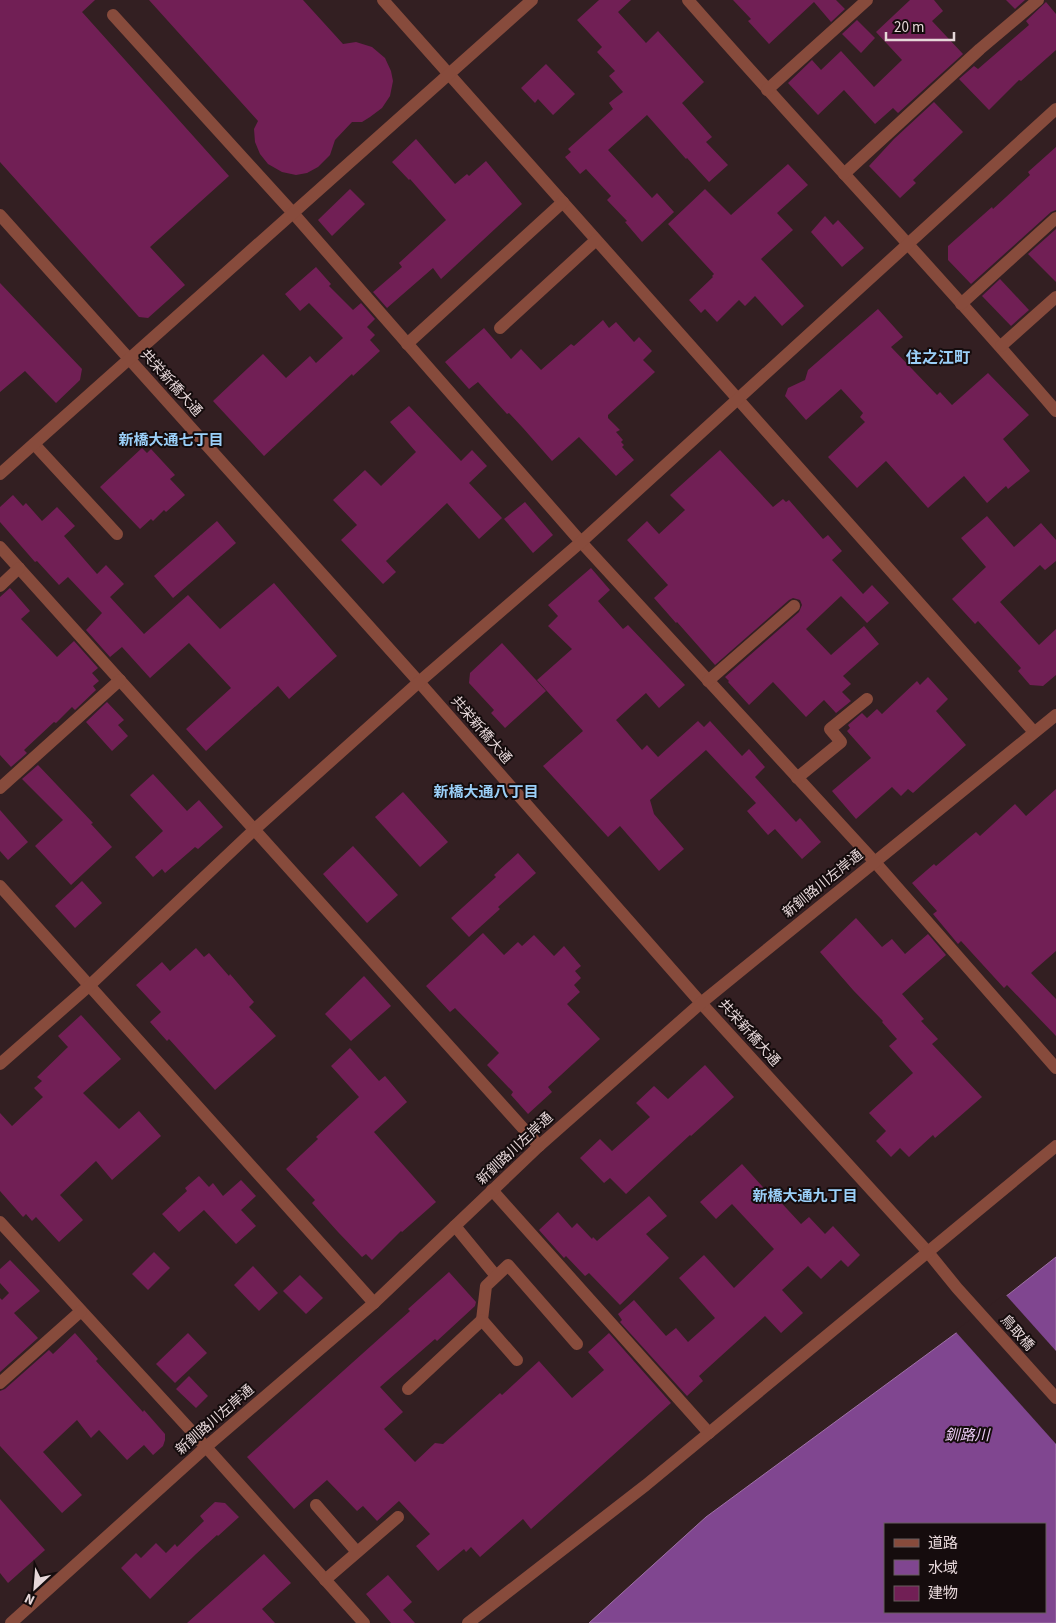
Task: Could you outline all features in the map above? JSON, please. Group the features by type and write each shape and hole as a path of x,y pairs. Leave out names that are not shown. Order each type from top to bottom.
{"street":[{"path":"383,0 1034,732"},
{"path":"0,474 532,0"},
{"path":"688,0 767,90 1001,346 1056,411"},
{"path":"767,90 867,0"},
{"path":"844,174 980,49 1038,0"},
{"path":"113,15 293,213 581,542 874,861 1056,1068"},
{"path":"0,1064 90,986 255,829 419,682 581,542 1056,109"},
{"path":"407,344 563,202"},
{"name":"共栄新橋大通","path":"0,215 419,682 701,1003 927,1251 957,1288"},
{"path":"961,304 1056,218"},
{"path":"500,328 596,240"},
{"path":"1001,346 1056,297"},
{"path":"34,444 117,534"},
{"path":"0,547 539,1146"},
{"path":"0,586 19,568"},
{"path":"708,681 794,606"},
{"path":"0,788 120,680"},
{"path":"798,778 841,742 830,729 867,699"},
{"name":"新釧路川左岸通","path":"11,1623 206,1447 374,1303 539,1146 701,1003 1056,715"},
{"path":"0,886 374,1303"},
{"path":"468,1623 646,1485 1056,1146"},
{"path":"492,1190 709,1433"},
{"path":"0,1222 364,1623"},
{"path":"455,1226 496,1276"},
{"path":"408,1389 482,1320 486,1286 508,1265 577,1344"},
{"name":"鳥取橋","path":"957,1288 1056,1398"},
{"path":"0,1383 81,1311"},
{"path":"482,1320 517,1360"},
{"path":"316,1505 357,1552"},
{"path":"325,1580 398,1517"}],"water":[{"name":"釧路川","path":"1056,1257 1056,1623 589,1623 706,1517 1009,1294"}],"pier":[{"path":"1005,1294 1056,1351 1056,1444 955,1331"}],"building":[{"path":"0,0 95,0 82,12 229,176 150,247 185,285 148,318 139,317 0,162"},
{"path":"149,0 303,0 343,44 356,42 372,47 385,58 393,81 390,96 382,108 370,117 362,122 352,122 335,140 330,155 318,167 307,173 296,175 282,172 268,164 260,154 255,142 254,129 258,121"},
{"path":"599,0 631,0 618,12 646,43 658,31 704,82 682,103 712,137 706,142 728,165 709,182 647,115 608,150 652,198 657,193 674,212 642,242 625,222 627,221 607,200 611,196 586,169 580,174 565,157 571,152 568,149 613,109 609,103 623,92 609,76 615,71 597,52 602,47 577,20"},
{"path":"733,0 836,0 845,9 831,22 814,2 769,44 748,21 751,19"},
{"path":"910,0 934,0 943,11 932,21 963,54 898,113 893,108 875,124 844,90 818,115 788,83 812,60 821,70 841,51 874,87 902,60 876,32"},
{"path":"1006,0 1025,0 1015,9"},
{"path":"1046,2 1056,14 1056,50 1021,81 1019,80 989,110 959,79 974,66 978,69 1029,25 1026,21"},
{"path":"857,20 875,38 861,53 842,34"},
{"path":"546,64 575,94 553,115 538,99 535,103 521,88"},
{"path":"934,102 963,132 913,180 916,183 900,198 869,166 894,139"},
{"path":"416,139 455,184 467,174 469,176 486,161 522,204 441,279 433,268 387,308 373,292 402,267 399,263 446,220 410,179 392,162"},
{"path":"1056,147 1056,210 1051,212 971,284 948,260 948,246 992,207 993,209 1030,175 1028,172"},
{"path":"788,164 808,185 777,213 793,230 761,259 804,306 782,326 755,296 745,306 739,300 717,322 705,309 701,313 689,300 714,274 668,224 705,189 731,215"},
{"path":"350,189 365,204 332,236 318,220"},
{"path":"825,216 833,225 838,220 864,248 842,267 811,232"},
{"path":"1056,229 1056,282 1028,254"},
{"path":"316,267 331,284 329,286 353,310 361,303 375,319 367,327 375,335 370,340 380,351 353,376 352,374 264,456 213,401 263,354 286,378 310,356 316,363 343,338 309,303 300,311 285,294"},
{"path":"1000,279 1029,310 1011,326 982,296"},
{"path":"0,283 82,369 80,380 56,403 25,371 0,392"},
{"path":"878,309 903,337 891,347 937,395 940,392 952,405 988,373 1029,415 1003,439 1030,471 1008,489 1006,486 987,503 964,476 928,508 886,461 857,488 828,457 865,422 860,417 863,413 841,389 806,420 785,396 788,388 805,380 808,370"},
{"path":"603,320 609,328 616,322 634,342 639,337 652,351 643,360 655,372 608,415 608,418 620,430 616,432 623,440 621,442 624,445 622,447 634,460 616,476 579,437 552,461 478,382 469,389 445,362 484,328 511,359 521,349 541,370 571,344 574,346"},
{"path":"409,406 461,461 472,450 487,466 469,483 502,518 479,539 447,503 386,561 396,572 383,584 341,540 357,525 333,500 365,470 381,486 416,452 390,422"},
{"path":"142,448 147,453 151,449 175,475 170,479 185,495 166,512 164,510 153,521 151,519 140,529 100,487"},
{"path":"720,450 773,507 783,499 786,502 789,500 823,539 828,535 842,551 832,560 863,594 872,585 889,603 867,623 841,596 806,629 831,655 864,626 879,644 843,676 851,684 842,692 851,701 836,713 824,700 806,717 773,682 749,705 725,677 799,612 802,605 800,600 793,598 789,600 715,665 654,598 668,585 627,540 647,521 659,534 685,510 670,495"},
{"path":"13,495 23,506 26,503 42,521 57,507 75,526 64,536 97,574 106,565 124,584 110,597 144,634 188,595 220,629 274,583 337,656 289,699 278,686 206,751 186,729 231,688 189,643 150,678 122,647 110,657 86,630 102,613 68,577 59,585 37,561 35,562 0,522 0,507"},
{"path":"525,502 553,535 533,553 504,519"},
{"path":"987,516 1014,547 1041,523 1056,540 1056,561 1045,570 1040,565 1000,602 1039,645 1056,629 1056,675 1043,686 1030,685 1018,671 1021,668 978,621 975,624 952,599 986,567 961,538"},
{"path":"217,521 236,543 173,598 154,576"},
{"path":"591,568 610,590 598,601 623,629 628,625 685,685 659,708 646,693 616,720 642,750 647,745 658,757 698,721 704,727 710,721 742,756 749,749 765,767 755,777 796,822 800,818 821,842 802,859 775,829 768,835 747,811 756,803 706,750 650,800 654,814 684,849 659,871 620,826 608,837 543,766 583,731 537,680 572,649 548,626 558,616 548,605"},
{"path":"10,588 30,611 21,619 57,657 74,641 98,668 92,673 99,681 93,686 96,690 75,710 72,707 56,723 54,722 24,750 27,753 11,767 0,755 0,597"},
{"path":"502,643 546,691 505,728 491,713 494,710 469,683 470,673"},
{"path":"928,677 948,699 936,711 966,745 913,793 908,789 901,796 892,787 856,819 832,791 871,758 847,731 850,728 848,725 862,713 867,718 877,709 882,714 917,681 920,685"},
{"path":"107,702 124,720 118,725 128,736 112,751 86,722"},
{"path":"38,765 93,823 91,824 112,847 71,885 35,846 63,820 22,779"},
{"path":"153,774 187,811 199,800 223,827 198,849 195,847 165,873 162,869 153,877 135,857 163,831 130,795"},
{"path":"1056,789 1056,951 1031,973 1056,999 1056,1036 1007,985 1004,988 961,941 958,944 933,914 937,911 912,883 934,864 936,866 976,832 980,836 1015,804 1026,816"},
{"path":"403,792 448,842 420,867 375,817"},
{"path":"0,810 28,842 8,860 0,851"},
{"path":"353,846 398,895 367,923 323,874"},
{"path":"518,853 536,873 498,907 500,909 469,937 451,918 496,877 494,875"},
{"path":"82,881 102,903 75,928 55,906"},
{"path":"856,918 882,947 892,939 905,954 928,934 946,955 902,994 924,1019 921,1021 938,1039 932,1044 982,1097 935,1138 933,1135 909,1157 900,1148 891,1157 876,1141 886,1131 869,1113 913,1073 889,1046 897,1039 820,952"},
{"path":"483,933 504,955 518,942 522,946 534,935 554,956 564,946 581,966 575,971 581,978 574,985 580,992 567,1004 600,1039 548,1087 552,1092 528,1114 511,1095 513,1092 487,1065 499,1053 455,1008 450,1012 426,986"},
{"path":"196,948 204,957 209,953 229,976 230,974 254,1002 249,1007 276,1036 215,1090 169,1039 167,1041 150,1022 161,1012 136,985 162,962 170,971"},
{"path":"364,976 391,1006 351,1041 325,1014"},
{"path":"81,1015 121,1059 83,1093 119,1129 139,1111 161,1136 112,1180 96,1161 60,1195 83,1220 59,1242 36,1217 32,1221 26,1214 23,1217 0,1191 0,1113 12,1126 43,1097 34,1088 42,1081 37,1077 68,1047 58,1036"},
{"path":"350,1048 379,1081 385,1076 407,1102 374,1132 436,1202 401,1231 372,1260 366,1254 362,1257 338,1232 312,1203 315,1200 286,1169 318,1139 316,1137 359,1097 331,1066"},
{"path":"705,1065 734,1097 626,1194 610,1178 604,1183 580,1158 600,1139 612,1151 650,1117 636,1103 654,1086 668,1099"},
{"path":"742,1164 773,1198 775,1196 801,1224 809,1217 825,1234 833,1226 860,1255 848,1267 841,1260 821,1279 808,1266 782,1290 803,1313 781,1333 765,1316 699,1376 703,1381 687,1396 620,1322 622,1320 618,1314 634,1300 666,1336 676,1328 688,1342 715,1318 679,1278 704,1255 734,1288 774,1249 732,1204 716,1219 700,1202"},
{"path":"199,1176 209,1187 213,1183 223,1196 241,1180 256,1196 241,1210 256,1226 236,1244 204,1210 179,1232 162,1214 187,1191 185,1188"},
{"path":"649,1196 667,1216 646,1234 669,1258 620,1305 589,1273 585,1276 566,1256 564,1258 539,1230 558,1212 572,1228 577,1223 592,1239 593,1237 597,1241"},
{"path":"154,1252 170,1268 148,1290 132,1274"},
{"path":"10,1260 40,1291 14,1313 38,1338 0,1372 0,1298 2,1300 9,1293 0,1283 0,1269"},
{"path":"253,1266 278,1293 259,1311 234,1285"},
{"path":"449,1272 476,1302 475,1306 437,1341 435,1339 380,1387 403,1412 384,1429 415,1462 435,1443 443,1444 500,1393 502,1395 539,1361 572,1398 604,1370 588,1352 609,1333 671,1403 531,1529 523,1519 480,1557 471,1547 466,1552 464,1549 438,1571 416,1546 430,1534 399,1501 377,1521 363,1506 357,1511 327,1480 294,1509 247,1457 410,1311 408,1309"},
{"path":"300,1275 323,1298 306,1314 283,1291"},
{"path":"75,1333 98,1359 96,1361 165,1434 165,1440 163,1446 153,1455 144,1445 127,1460 99,1430 91,1438 77,1420 43,1452 82,1495 62,1513 0,1446 0,1391 5,1389 49,1350 53,1354"},
{"path":"188,1333 207,1353 175,1383 156,1364"},
{"path":"189,1376 208,1396 196,1408 176,1389"},
{"path":"0,1499 45,1550 8,1583 0,1573"},
{"path":"215,1502 225,1503 239,1517 196,1554 150,1599 121,1568 136,1553 141,1558 156,1543 166,1553 175,1544 177,1547 204,1521 200,1516"},
{"path":"264,1554 291,1583 262,1609 275,1623 187,1623"},
{"path":"388,1575 412,1602 403,1610 415,1623 391,1623 366,1594"}],"district":[{"name":"住之江町","path":"938,358"},
{"name":"新橋大通七丁目","path":"171,440"},
{"name":"新橋大通八丁目","path":"486,792"},
{"name":"新橋大通九丁目","path":"805,1196"}]}
